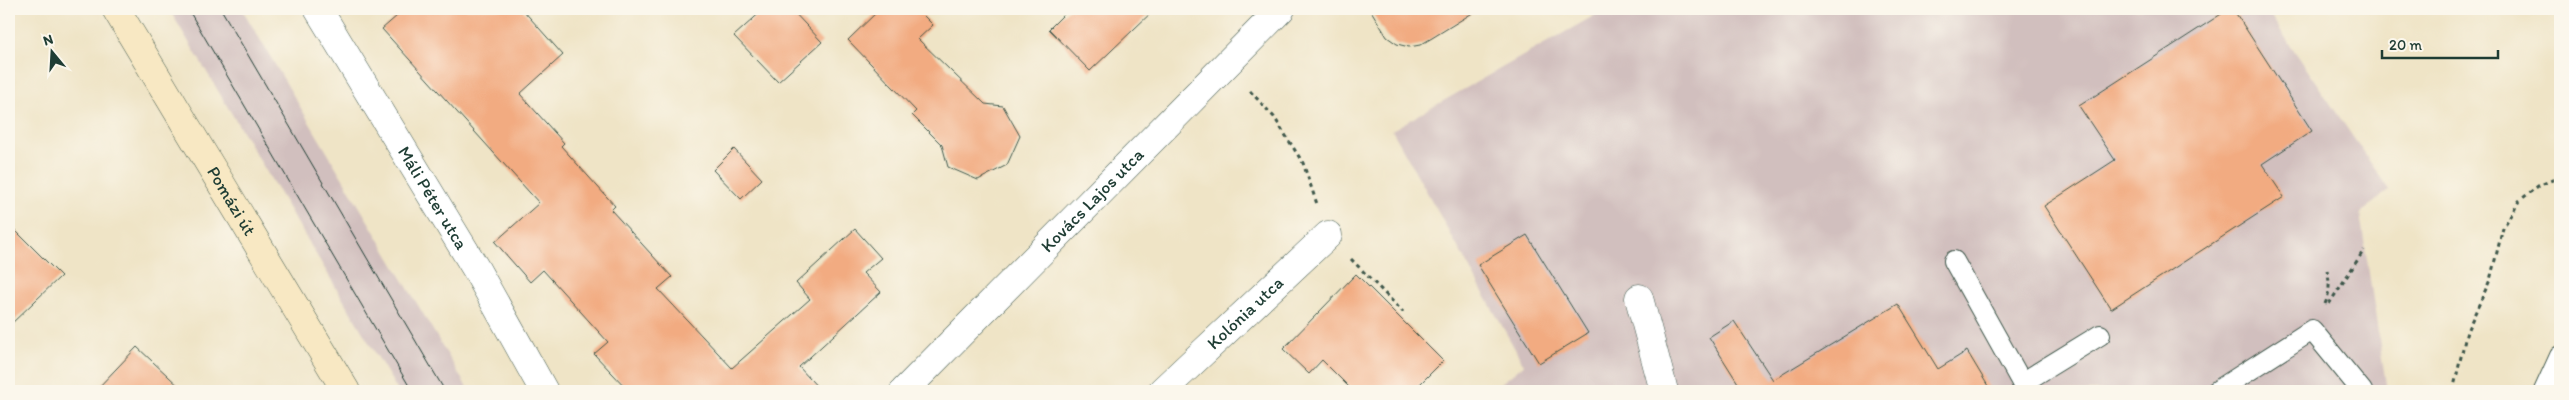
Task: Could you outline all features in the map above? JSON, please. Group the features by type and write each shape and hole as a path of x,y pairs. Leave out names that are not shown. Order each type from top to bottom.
{"main road":[{"name":"Pomázi út","path":"116,9 346,391"}],"street":[{"name":"Máli Péter utca","path":"318,9 476,269 544,391"},
{"name":"Kovács Lajos utca","path":"904,391 1281,9"},
{"name":"Kolónia utca","path":"1162,391 1328,235"},
{"path":"1639,298 1664,391"}],"lane":[{"path":"1954,261 2025,387 2100,335"},
{"path":"2217,391 2312,330 2362,391"},
{"path":"2544,391 2560,356"}],"path":[{"path":"1225,65 1274,117 1303,163 1328,235 1403,312"},
{"path":"2453,391 2467,331 2490,280 2503,228 2519,201 2538,186 2560,177"},
{"path":"2312,330 2364,250"}],"shaded area":[{"path":"169,9 242,9 469,391 398,391"},
{"path":"1606,9 2266,9 2389,190 2360,214 2387,391 1491,391 1524,365 1392,130"}],"building":[{"path":"405,9 522,9 563,55 520,94 564,143 561,146 615,206 611,210 672,277 658,289 732,368 810,299 796,283 855,229 881,258 863,273 881,292 799,367 821,391 629,391 594,354 608,342 543,270 530,282 495,242 539,203 382,29"},
{"path":"764,9 791,9 822,42 778,82 734,36"},
{"path":"880,9 917,9 933,25 918,39 985,104 1003,106 1020,136 1007,165 978,180 948,167 942,145 912,115 916,111 848,40"},
{"path":"1069,9 1155,9 1090,71 1049,29"},
{"path":"1370,9 1479,9 1420,45 1409,47 1397,44 1387,37"},
{"path":"2229,9 2233,9 2312,131 2262,164 2284,197 2111,309 2044,206 2115,160 2079,106"},
{"path":"734,149 762,179 741,199 713,170"},
{"path":"9,224 61,276 9,326"},
{"path":"1527,235 1588,333 1539,363 1478,265"},
{"path":"1356,274 1443,361 1413,391 1353,391 1322,360 1309,374 1283,349"},
{"path":"1898,304 1938,369 1967,351 1991,391 1743,391 1709,337 1734,321 1773,380"},
{"path":"137,347 184,391 95,391"}],"tram line":[{"path":"188,9 412,391"},
{"path":"221,9 445,391"}]}
